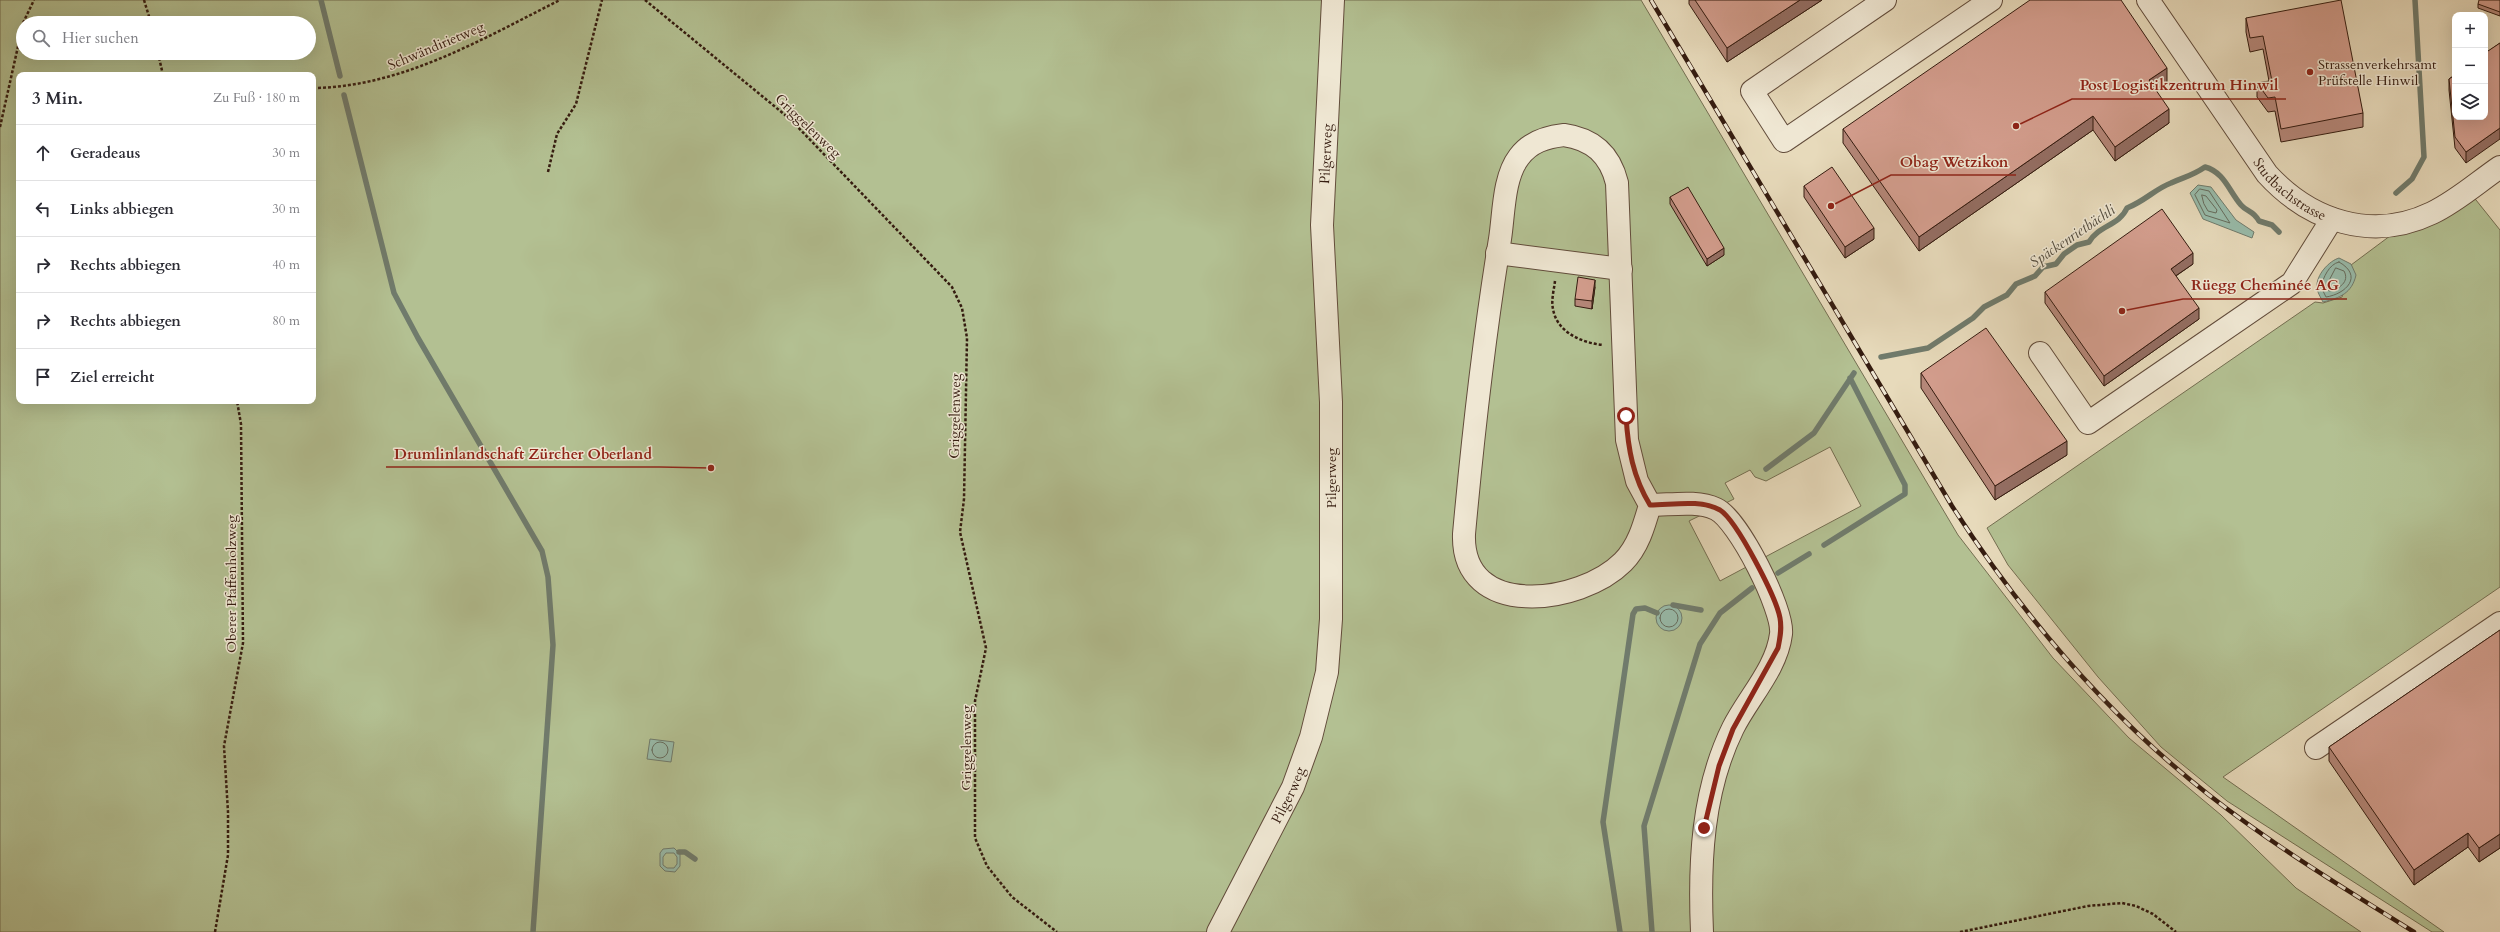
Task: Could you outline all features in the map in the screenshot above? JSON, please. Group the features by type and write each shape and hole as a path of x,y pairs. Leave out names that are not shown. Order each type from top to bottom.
{"street":[{"name":"Pilgerweg","path":"1218,932 1293,787 1312,737 1326,672 1331,619 1331,402 1322,225 1333,0"},
{"path":"1885,0 1752,90 1784,141 1990,0"},
{"name":"Studbachstrasse","path":"2148,0 2267,174 2302,205 2332,219 2372,226 2410,221 2439,210 2500,167"},
{"path":"1564,135 1589,141 1608,159 1614,170 1618,196 1621,269 1629,452 1637,481 1650,505 1639,538 1624,561 1608,574 1577,588 1539,596 1509,594 1481,583 1469,567 1465,557 1464,534 1486,322 1509,181 1519,157 1539,140 1564,135"},
{"path":"2040,353 2088,423 2292,284 2332,219"},
{"path":"1497,253 1621,269"},
{"path":"1650,505 1704,505 1724,514 1735,526 1767,586 1778,608 1781,626 1776,654 1733,729 1712,789 1704,828 1700,871 1702,932"},
{"path":"2316,748 2500,623"}],"path":[{"path":"26,16 34,0"},
{"path":"144,0 149,16"},
{"name":"Schwändirietweg","path":"316,88 354,85 408,71 468,46 560,0"},
{"path":"548,172 557,134 576,104 602,0"},
{"name":"Griggelenweg","path":"646,0 790,119 952,287 960,302 967,338 964,499 960,532 986,648 975,701 975,838 987,866 1012,898 1056,932"},
{"path":"0,127 16,55"},
{"path":"160,60 163,72"},
{"path":"1557,260 1552,304 1554,314 1561,326 1572,336 1588,343 1624,344"},
{"name":"Oberer Pfaffenholzweg","path":"215,932 228,855 228,812 224,746 243,643 241,424 238,404"},
{"path":"1960,932 2088,906 2122,903 2136,906 2153,914 2176,932"}],"shaded area":[{"path":"0,0 1641,0 1958,535 2053,658 2129,738 2221,815 2296,888 2361,932 0,932","holes":["1830,447 1861,506 1720,581 1689,521 1734,499 1725,483 1750,470 1755,477 1766,481"]},
{"path":"2468,190 2500,230 2500,587 2223,777 2444,932 2432,932 2227,801 2161,747 2098,677 2008,565 1987,528 2315,302 2323,303 2342,297 2351,265 2410,221"}],"water":[{"path":"2198,185 2211,187 2236,220 2254,232 2252,238 2203,219 2190,193"},
{"path":"2339,258 2351,264 2356,275 2354,281 2352,286 2344,294 2335,299 2323,302 2317,289 2317,282 2327,265"},
{"path":"1669,605 1678,609 1682,618 1678,627 1669,631 1660,627 1656,618 1660,609"},
{"path":"650,739 674,742 671,762 647,759"},
{"path":"674,848 680,854 680,866 675,872 665,871 660,866 660,853 663,849","holes":["666,853 674,853 677,857 677,864 674,868 667,868 663,865 663,857"]}],"building":[{"path":"1695,0 1800,0 1727,48"},
{"path":"2030,0 2121,0 2167,68 2149,80 2169,109 2115,147 2093,116 1919,237 1843,129"},
{"name":"Strassenverkehrsamt Prüfstelle Hinwil","path":"2341,0 2363,113 2281,129 2275,97 2268,98 2257,83 2272,81 2263,36 2250,38 2246,18"},
{"path":"2479,0 2500,0 2500,12 2478,4"},
{"path":"2500,43 2500,128 2466,152 2455,137 2453,120 2488,120 2488,51"},
{"path":"2452,77 2452,108 2449,79"},
{"path":"1832,167 1874,228 1845,247 1804,186"},
{"path":"1688,187 1724,248 1707,259 1670,197"},
{"path":"2162,209 2193,253 2171,269 2199,308 2104,376 2045,292"},
{"path":"1578,277 1595,280 1592,301 1575,299"},
{"path":"1986,328 2067,441 1995,486 1921,373"},
{"path":"2500,630 2500,834 2479,848 2468,833 2414,870 2329,747"}],"waterway":[{"path":"321,0 340,76"},
{"path":"2396,193 2412,179 2424,157 2415,0"},
{"path":"344,95 394,293 418,338 542,551 548,577 553,645 533,932"},
{"name":"Späckenrietbächli","path":"1881,357 1928,348 1973,318 1984,307 2007,295 2016,284 2035,276 2043,267 2056,264 2064,254 2077,245 2089,242 2098,232 2119,219 2127,208 2160,188 2205,167 2212,169 2222,178 2243,207 2252,213 2259,221 2272,225 2279,232"},
{"name":"Späckenrietbächli","path":"1766,469 1814,433 1854,373"},
{"path":"1824,545 1905,494 1905,485 1850,378"},
{"path":"1778,573 1809,554"},
{"path":"1652,932 1644,826 1700,644 1720,613 1752,588"},
{"path":"1673,605 1701,610"},
{"path":"1620,932 1603,822 1633,614 1636,609 1645,608 1657,613"},
{"path":"679,852 685,852 695,859"}],"railway":[{"path":"1651,0 1952,506 1979,547 2037,624 2101,697 2171,764 2209,795 2259,832 2414,932"}],"place":[{"name":"Strassenverkehrsamt Prüfstelle Hinwil","path":"2310,72"},
{"name":"Post Logistikzentrum Hinwil","path":"2016,126"},
{"name":"Obag Wetzikon","path":"1831,206"},
{"name":"Rüegg Cheminée AG","path":"2122,311"},
{"name":"Drumlinlandschaft Zürcher Oberland","path":"711,468"}],"route":[{"path":"1626,416 1631,463 1637,481 1650,505 1698,504 1710,506 1724,514 1735,526 1778,608 1780,618 1781,634 1778,648 1768,669 1741,713 1725,748 1712,789 1704,828"}]}
